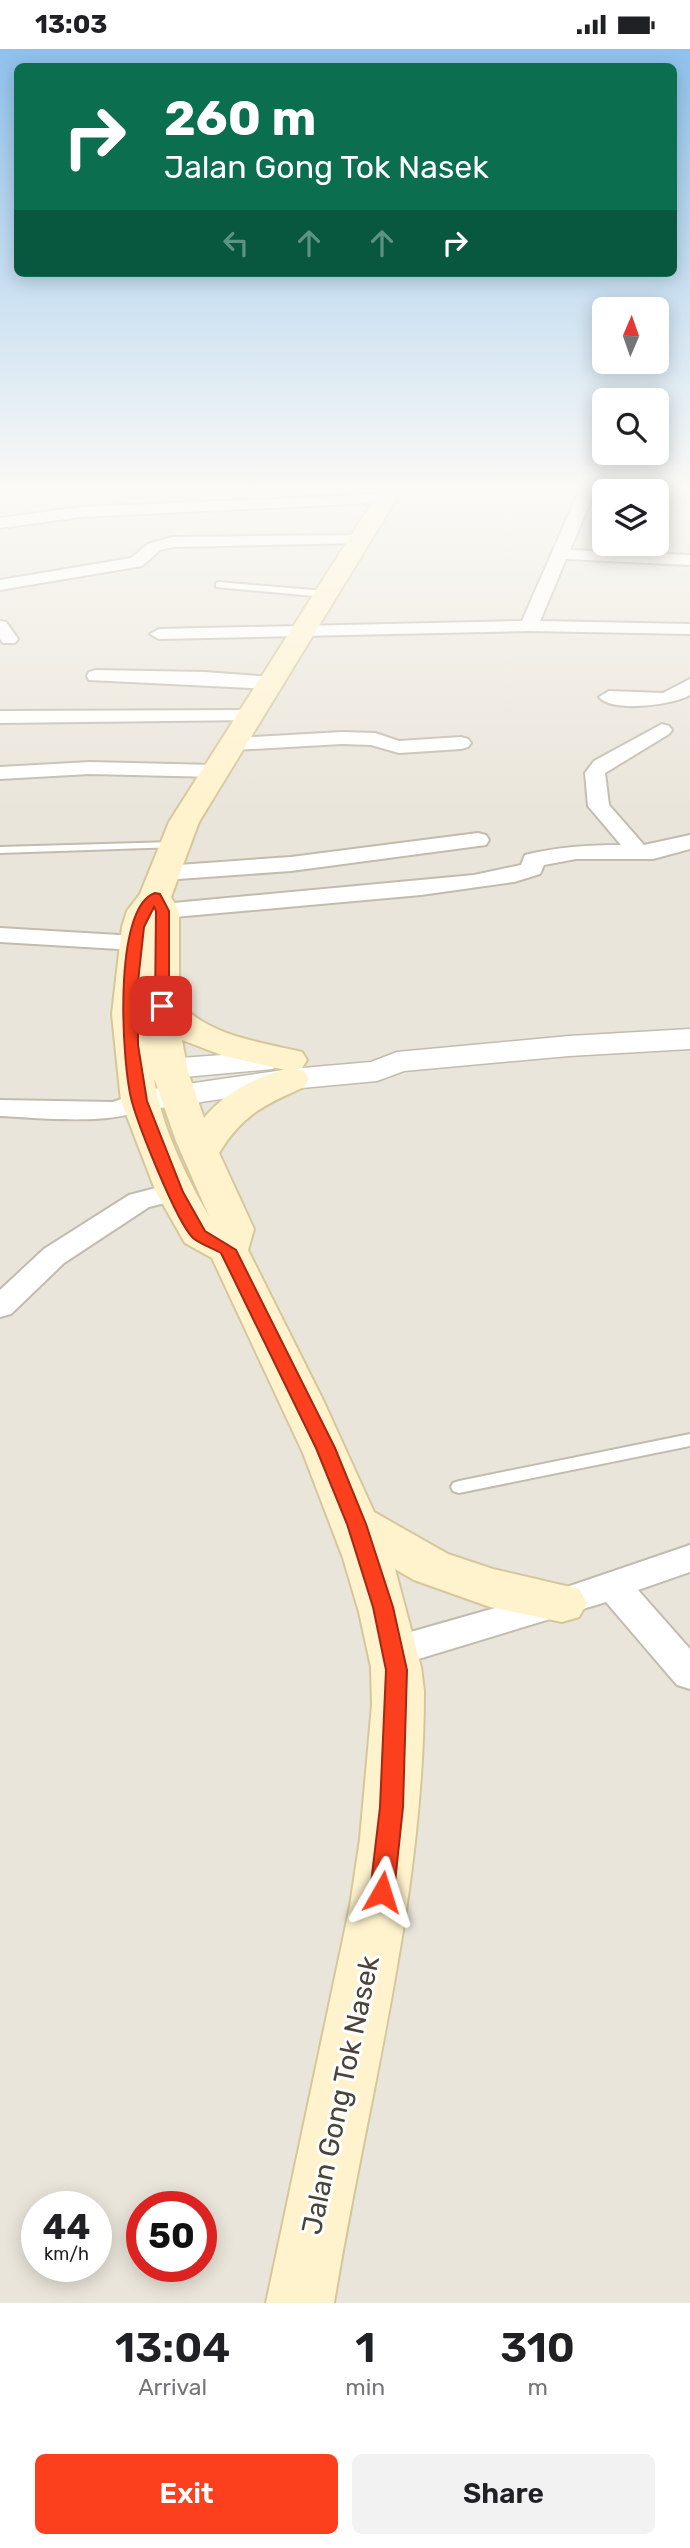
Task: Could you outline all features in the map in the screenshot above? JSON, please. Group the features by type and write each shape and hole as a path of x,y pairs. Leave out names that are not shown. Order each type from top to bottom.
{"main road":[{"path":"228,1250 199,1234 175,1192 136,1086 129,1014 136,943 143,911 165,876 215,771 322,598"},
{"name":"Jalan Gong Tok Nasek","path":"165,876 162,1006 174,1082 234,1229 228,1250 326,1448 356,1524 383,1607 396,1670 391,1807 382,1892 313,2222 300,2303"},
{"path":"162,1006 174,1020 198,1036 246,1051 290,1070"},
{"path":"201,1151 224,1115 290,1070"},
{"path":"356,1524 431,1567 490,1588 562,1602"}],"street":[{"path":"529,626 541,598"},
{"path":"159,634 529,626 690,629"},
{"path":"96,676 205,678 272,683"},
{"path":"608,697 672,698 682,694 690,685"},
{"path":"0,717 251,716"},
{"path":"638,852 599,806 595,773 601,765 662,730"},
{"path":"234,744 342,738 375,739 399,747 461,743"},
{"path":"0,773 90,768 215,771"},
{"path":"165,876 291,864 478,839"},
{"path":"165,876 370,894 527,874 532,869 533,860 557,854 665,851 690,842"},
{"path":"0,935 136,943"},
{"path":"0,1108 116,1110 136,1086 290,1070 377,1071 397,1062 569,1046 690,1039"},
{"path":"0,1307 54,1256 139,1201 175,1192"},
{"path":"392,1652 562,1602 690,1557"},
{"path":"612,1585 690,1674"}],"lane":[{"path":"0,850 165,876"},
{"path":"459,1487 690,1440"}],"shaded area":[{"path":"0,598 690,598 690,2303 0,2303"}],"route":[{"path":"162,1006 163,911 155,897 143,911 138,927 131,982 131,1045 139,1101 175,1192 199,1234 228,1250 290,1380 326,1448 372,1568 383,1607 396,1670 391,1807 382,1892"}]}
